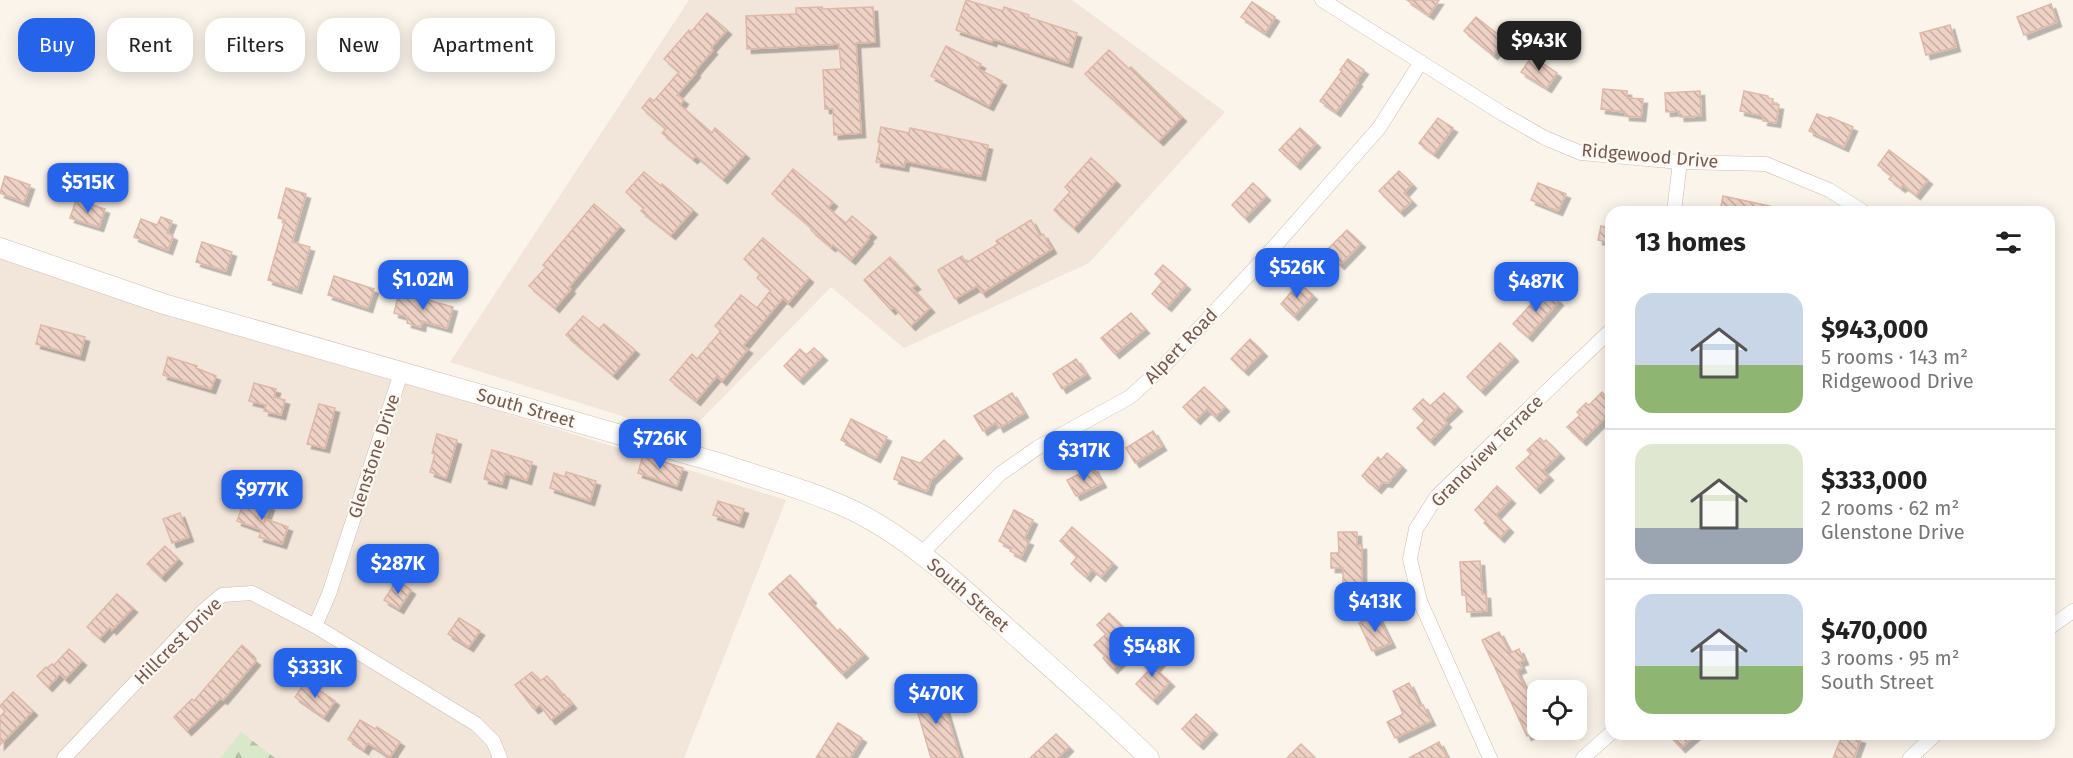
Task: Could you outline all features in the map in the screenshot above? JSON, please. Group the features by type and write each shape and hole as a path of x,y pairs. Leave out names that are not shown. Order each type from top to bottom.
{"street":[{"name":"Ridgewood Drive","path":"1322,0 1503,114 1545,138 1581,153 1680,162 1766,164 1829,190 1854,206"},
{"name":"Alpert Road","path":"921,554 1000,474 1037,448 1130,397 1165,365 1267,255 1379,128 1421,62"},
{"path":"1675,206 1680,162"},
{"name":"South Street","path":"0,248 164,304 708,460 802,490 853,511 890,532 921,554 988,611 1149,758"},
{"name":"Grandview Terrace","path":"1490,758 1420,601 1410,559 1416,529 1437,496 1605,336"},
{"name":"Glenstone Drive","path":"315,626 329,594 401,373"},
{"name":"Hillcrest Drive","path":"64,758 203,611 222,595 252,593 315,626"},
{"path":"2055,619 2073,611"},
{"path":"315,626 476,724 494,741 500,758"},
{"path":"1583,758 1605,738"},
{"path":"1910,758 1930,740"}],"shaded area":[{"path":"689,0 1072,0 1225,112 1089,263 904,348 831,287 685,436 450,362"},
{"path":"0,257 786,500 684,758 275,758 241,733 220,758 0,758"}],"green space":[{"path":"241,732 275,758 220,758"}],"building":[{"path":"966,0 1003,11 1004,7 1077,33 1068,63 993,39 992,42 956,30"},
{"path":"1407,0 1439,0 1429,15"},
{"path":"1252,2 1275,17 1265,33 1241,17"},
{"path":"2051,4 2057,22 2024,35 2017,17"},
{"path":"822,7 822,9 873,7 875,42 856,43 861,133 834,135 833,109 825,109 823,70 841,69 839,44 747,49 746,16 796,14 796,8"},
{"path":"707,13 727,30 677,95 684,100 680,105 712,133 715,128 745,154 723,179 696,156 693,159 662,133 666,129 642,108 650,98 654,101 679,72 664,59"},
{"path":"1476,17 1505,40 1493,55 1464,31"},
{"path":"1950,25 1956,47 1926,55 1920,33"},
{"path":"946,46 981,64 978,69 1002,81 989,106 931,76"},
{"path":"1109,50 1129,69 1131,67 1182,117 1159,141 1085,74"},
{"path":"1532,56 1557,73 1547,88 1521,72"},
{"path":"1348,59 1364,70 1336,112 1320,101"},
{"path":"1603,89 1627,91 1627,98 1643,99 1641,117 1625,116 1625,112 1601,109"},
{"path":"1700,91 1701,116 1680,117 1679,111 1666,112 1665,93"},
{"path":"1744,91 1768,96 1773,99 1772,104 1779,105 1776,123 1763,121 1764,116 1740,111"},
{"path":"1817,114 1853,127 1844,147 1809,131"},
{"path":"1438,118 1453,128 1434,154 1419,143"},
{"path":"881,127 909,133 910,128 988,145 981,176 905,161 904,167 876,162"},
{"path":"1300,128 1316,143 1296,165 1279,150"},
{"path":"1889,150 1928,180 1916,195 1903,185 1901,188 1889,179 1892,176 1878,165"},
{"path":"1091,158 1116,181 1074,228 1054,210 1070,192 1065,187"},
{"path":"793,169 833,202 828,208 846,223 852,216 872,233 851,260 833,245 831,247 772,194"},
{"path":"1399,171 1412,184 1404,193 1412,201 1400,212 1379,191"},
{"path":"644,172 693,210 671,235 641,211 644,208 626,192"},
{"path":"5,176 30,185 24,202 0,193"},
{"path":"1253,183 1266,196 1245,218 1232,205"},
{"path":"1538,183 1566,194 1558,211 1531,200"},
{"path":"286,188 306,194 292,242 310,247 297,289 268,280 285,220 278,218"},
{"path":"1723,196 1770,206 1721,206"},
{"path":"76,200 105,209 99,227 70,218"},
{"path":"594,204 620,226 569,287 571,289 555,308 529,286 546,267 543,265"},
{"path":"161,217 172,221 167,233 173,236 168,250 134,237 141,219 157,225"},
{"path":"1031,220 1040,236 1043,234 1052,249 982,293 977,286 955,299 938,270 962,256 966,263 998,244 996,241"},
{"path":"1601,226 1605,227 1605,242 1598,240"},
{"path":"1347,230 1361,243 1340,265 1326,251"},
{"path":"763,238 809,278 788,303 783,298 743,346 748,349 722,381 717,376 696,401 670,380 692,354 697,359 721,331 715,326 741,295 757,308 771,290 757,278 760,274 744,259"},
{"path":"202,242 232,252 226,271 196,262"},
{"path":"890,257 916,285 912,288 930,308 911,326 894,307 891,310 864,280"},
{"path":"1163,265 1186,285 1167,307 1152,294 1163,281 1155,274"},
{"path":"334,276 374,289 368,308 328,295"},
{"path":"1299,283 1313,295 1294,316 1281,304"},
{"path":"1545,289 1559,301 1528,337 1513,324"},
{"path":"399,292 453,307 447,328 422,321 421,327 407,323 408,317 394,313"},
{"path":"1131,313 1145,329 1115,354 1101,338"},
{"path":"583,316 599,329 604,324 635,350 613,375 566,335"},
{"path":"41,325 85,337 80,356 36,344"},
{"path":"1250,339 1263,352 1244,371 1231,359"},
{"path":"1500,343 1514,357 1481,391 1467,377"},
{"path":"814,348 823,356 799,380 784,366 800,349 806,355"},
{"path":"168,357 197,366 196,368 216,376 211,389 163,375"},
{"path":"1076,359 1086,374 1062,389 1053,374"},
{"path":"254,383 276,389 274,397 285,400 281,415 264,411 266,405 249,401"},
{"path":"1204,387 1225,407 1215,417 1207,409 1196,420 1183,407"},
{"path":"1602,392 1605,395 1605,418 1582,441 1567,427 1580,415 1577,412 1586,403 1589,405"},
{"path":"1012,393 1024,413 999,428 996,422 983,431 974,416"},
{"path":"1444,393 1458,407 1444,420 1447,423 1430,441 1417,428 1425,420 1413,409 1423,399 1430,406"},
{"path":"319,404 335,408 325,448 307,444"},
{"path":"851,419 887,437 876,458 841,440"},
{"path":"1153,431 1162,446 1135,463 1126,448"},
{"path":"437,434 457,440 446,478 430,472"},
{"path":"1540,438 1544,442 1546,440 1560,454 1543,470 1549,476 1536,489 1516,468 1531,454 1527,450"},
{"path":"944,440 958,454 931,480 927,491 894,479 902,457 920,463"},
{"path":"492,450 532,462 527,480 505,473 502,484 484,479"},
{"path":"1387,453 1402,466 1388,483 1383,482 1377,489 1362,476 1378,457 1381,460"},
{"path":"643,455 683,468 677,486 638,473"},
{"path":"1093,467 1102,483 1076,496 1067,480"},
{"path":"566,472 596,481 590,501 550,488 554,473 565,477"},
{"path":"1497,486 1511,499 1496,515 1509,528 1500,538 1484,523 1486,521 1475,510"},
{"path":"245,498 270,506 264,523 266,519 288,527 282,544 259,537 262,530 237,521"},
{"path":"718,501 744,509 739,523 713,515"},
{"path":"1014,510 1033,520 1024,539 1029,541 1021,557 1010,551 1012,548 999,541"},
{"path":"180,513 189,537 172,543 163,519"},
{"path":"1072,527 1113,563 1101,577 1092,569 1086,577 1071,564 1077,557 1060,541"},
{"path":"1338,532 1357,532 1357,545 1362,545 1362,587 1343,587 1343,568 1331,568 1331,553 1339,553"},
{"path":"165,546 178,559 161,577 147,564"},
{"path":"1480,561 1482,594 1486,594 1487,611 1467,612 1466,595 1462,595 1460,562"},
{"path":"790,575 837,631 840,629 864,654 842,674 769,594"},
{"path":"397,580 411,590 399,609 384,600"},
{"path":"117,594 133,608 112,630 110,627 100,638 87,627"},
{"path":"1109,613 1122,626 1114,634 1131,651 1113,669 1094,645 1106,634 1097,625"},
{"path":"1377,615 1391,643 1372,651 1359,623"},
{"path":"459,618 480,631 469,647 448,634"},
{"path":"1499,632 1510,653 1519,649 1524,660 1519,662 1522,668 1517,670 1527,692 1527,736 1482,640"},
{"path":"242,645 256,661 223,700 221,698 187,731 174,717 192,699 194,701"},
{"path":"69,649 82,661 65,679 60,674 48,687 37,676 46,667 54,665"},
{"path":"1151,652 1161,661 1155,668 1170,682 1153,700 1136,684 1149,670 1141,663"},
{"path":"532,672 540,681 547,676 572,704 551,720 540,705 534,709 515,685"},
{"path":"306,681 335,701 324,717 295,697"},
{"path":"1409,683 1420,706 1423,705 1431,721 1395,738 1387,722 1403,714 1393,691"},
{"path":"939,688 960,758 931,758 913,696"},
{"path":"13,692 33,711 0,745 0,717 5,711 0,706"},
{"path":"1196,714 1213,730 1199,745 1182,729"},
{"path":"360,720 375,729 377,727 400,742 390,757 368,743 364,750 348,739"},
{"path":"838,723 862,738 850,758 816,758"},
{"path":"1056,734 1069,747 1058,758 1030,758"},
{"path":"1674,740 1690,740 1681,748"},
{"path":"1840,740 1861,740 1854,758 1833,758"},
{"path":"1439,742 1447,758 1409,758"},
{"path":"1301,744 1315,758 1287,758"}]}
